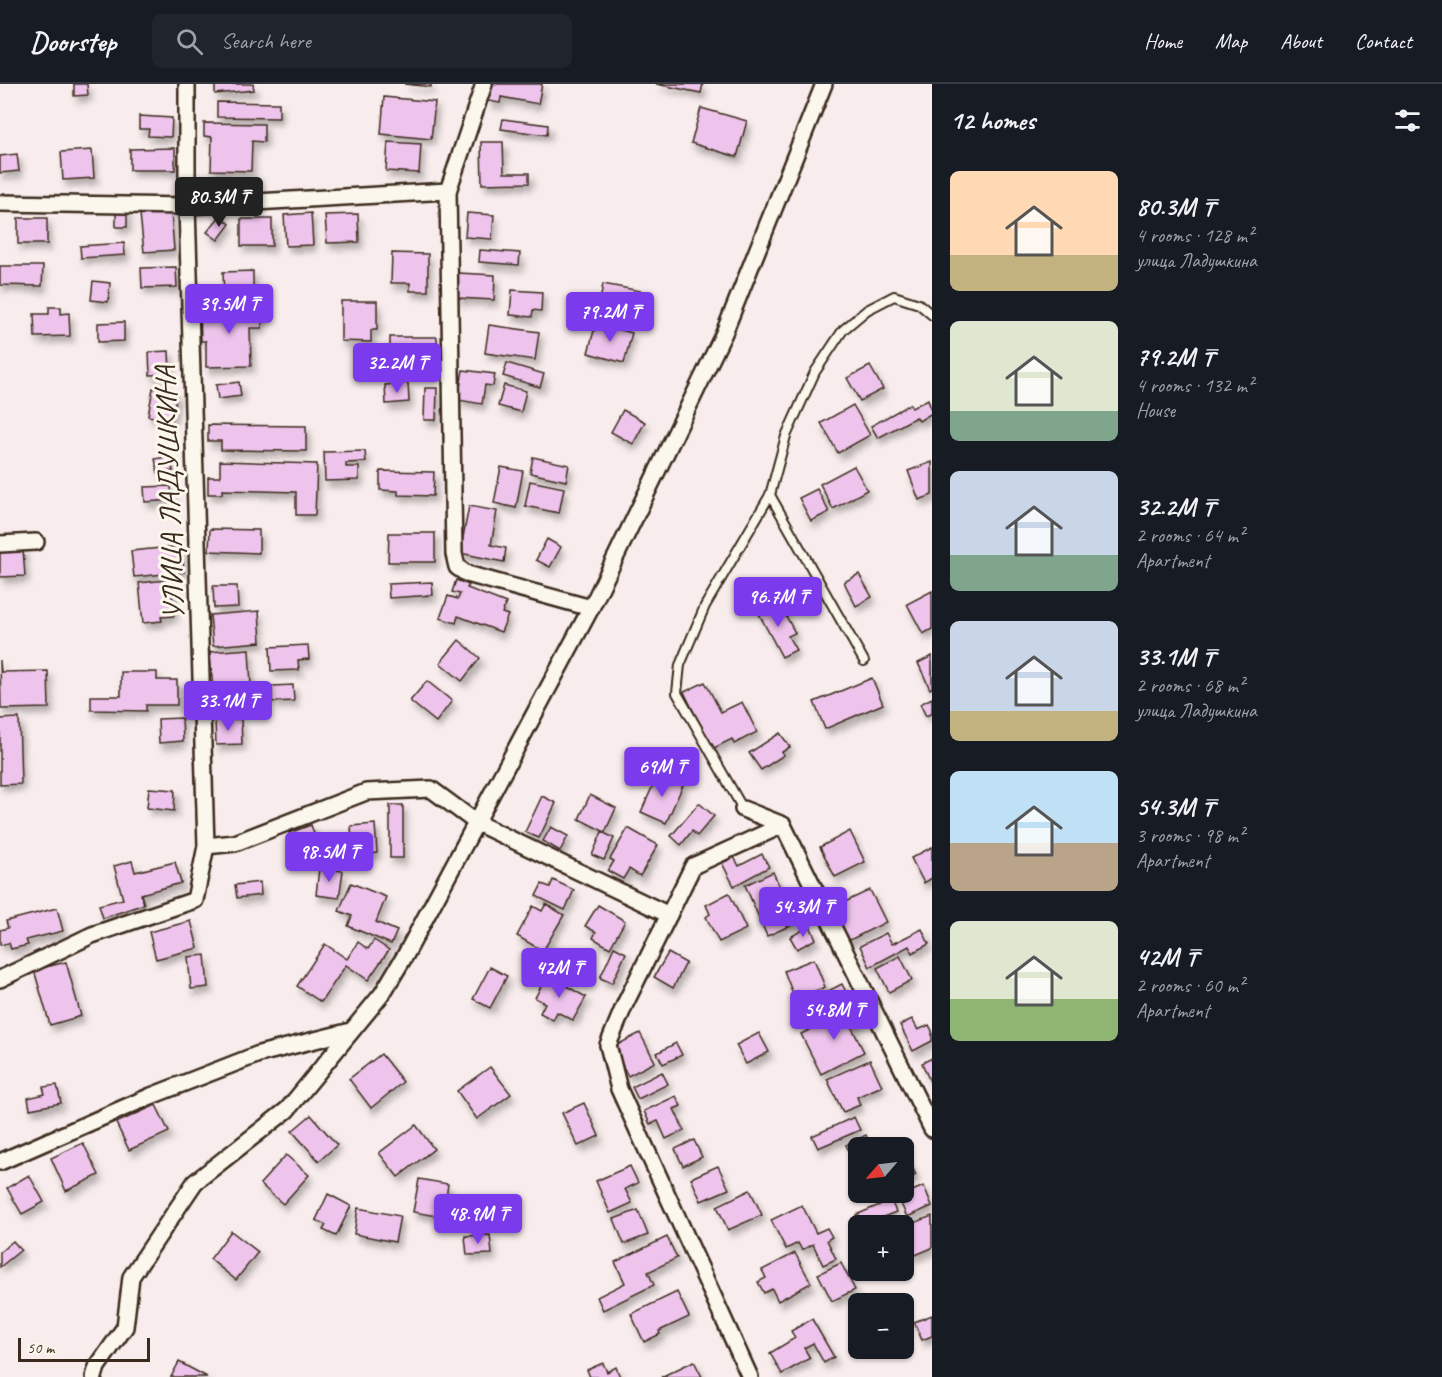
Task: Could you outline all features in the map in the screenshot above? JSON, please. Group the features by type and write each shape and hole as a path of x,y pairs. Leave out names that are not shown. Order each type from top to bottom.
{"street":[{"name":"УЛИЦА ЛАДУШКИНА","path":"0,979 92,935 195,900 206,846 187,206 187,84"},
{"path":"484,84 448,191 454,554 457,567 467,574 591,608"},
{"path":"94,1377 97,1367 125,1327 131,1277 195,1182 287,1110 382,994 400,964 591,608 724,333 824,84"},
{"path":"0,203 187,206 448,191"},
{"path":"0,544 36,542"},
{"path":"206,846 235,843 366,792 431,789 477,823 669,915"},
{"path":"743,809 783,825 932,1129"},
{"path":"750,1377 619,1089 608,1045 693,866 783,825"},
{"path":"0,1162 151,1096 259,1054 351,1031"}],"lane":[{"path":"743,809 677,693 680,665 705,606 770,495 786,436 815,372 843,330 867,310 894,296 919,304 932,315"},
{"path":"770,495 864,661"}],"building":[{"path":"74,84 87,84 88,95 74,96"},
{"path":"215,84 253,84 254,90 215,94"},
{"path":"404,84 431,84 431,87"},
{"path":"491,84 542,84 538,104 501,97 500,103 488,101"},
{"path":"656,84 703,84 701,93"},
{"path":"384,97 435,102 431,139 381,134"},
{"path":"217,102 279,103 279,118 217,117"},
{"path":"701,108 747,121 737,157 691,143"},
{"path":"139,116 172,118 171,137 148,136 149,129 139,129"},
{"path":"503,119 548,125 547,135 501,129"},
{"path":"204,123 264,124 264,142 252,141 251,171 211,170 212,137 204,136"},
{"path":"388,142 421,144 419,173 386,171"},
{"path":"481,142 503,142 504,173 529,173 529,183 482,184"},
{"path":"175,148 175,170 130,170 130,149"},
{"path":"92,150 94,178 63,180 61,152"},
{"path":"17,154 19,171 0,173 0,156"},
{"path":"116,209 127,209 127,227 116,227"},
{"path":"171,212 174,250 144,252 140,214"},
{"path":"311,213 313,245 286,246 284,215"},
{"path":"467,213 494,215 492,239 465,237"},
{"path":"358,214 359,242 327,243 325,215"},
{"path":"220,216 230,224 218,240 207,232"},
{"path":"18,218 47,218 47,244 18,244"},
{"path":"241,219 272,219 272,246 241,246"},
{"path":"124,243 125,255 81,258 80,246"},
{"path":"480,250 520,253 519,265 479,262"},
{"path":"392,253 428,254 428,291 410,291 410,283 391,283"},
{"path":"0,266 43,266 42,286 0,285"},
{"path":"176,267 177,287 142,288 141,268"},
{"path":"253,271 253,295 224,296 223,272"},
{"path":"458,273 495,275 494,300 457,298"},
{"path":"93,281 110,283 108,302 91,300"},
{"path":"603,284 641,291 636,320 598,314"},
{"path":"512,290 542,292 541,311 533,310 532,317 510,315"},
{"path":"341,301 377,301 377,330 371,330 371,342 341,341"},
{"path":"49,307 61,307 61,314 69,313 70,336 35,337 34,314 49,314"},
{"path":"262,307 262,328 250,328 251,366 206,367 206,341 201,341 200,308"},
{"path":"124,322 124,341 98,342 98,323"},
{"path":"596,323 632,333 624,363 588,353"},
{"path":"489,325 539,332 535,360 485,353"},
{"path":"390,337 437,337 437,359 425,359 425,367 390,367"},
{"path":"169,351 170,374 150,375 149,352"},
{"path":"507,363 544,374 540,387 503,376"},
{"path":"870,366 883,389 860,401 847,378"},
{"path":"463,370 495,374 493,386 485,385 482,404 458,400"},
{"path":"239,382 241,396 218,399 216,385"},
{"path":"408,383 409,402 386,404 385,385"},
{"path":"504,385 526,391 521,412 498,406"},
{"path":"153,388 177,393 172,420 148,416"},
{"path":"425,388 437,388 436,420 424,420"},
{"path":"928,399 932,413 919,421 916,417 878,438 871,426 910,404 912,408"},
{"path":"853,405 870,435 838,453 821,423"},
{"path":"623,410 645,422 633,444 611,432"},
{"path":"208,425 306,426 306,451 221,450 221,441 208,441"},
{"path":"365,451 366,462 346,463 346,467 359,467 359,480 325,481 324,452"},
{"path":"170,456 173,471 158,473 155,459"},
{"path":"533,457 569,465 566,481 530,473"},
{"path":"220,461 317,464 315,515 296,515 296,492 222,490 222,494 208,494 208,477 220,477"},
{"path":"932,462 932,495 919,500 908,471"},
{"path":"854,466 867,490 833,509 820,484"},
{"path":"501,467 523,471 516,508 494,503"},
{"path":"380,471 434,472 433,496 398,495 398,491 380,490"},
{"path":"530,481 564,488 559,513 525,506"},
{"path":"171,486 172,500 145,502 144,487"},
{"path":"817,489 829,512 811,521 799,498"},
{"path":"469,506 497,511 491,545 506,548 504,562 460,553"},
{"path":"210,529 259,530 259,553 209,551"},
{"path":"389,533 435,533 435,562 388,562"},
{"path":"547,539 561,547 550,567 536,560"},
{"path":"181,546 184,572 134,577 131,551"},
{"path":"23,549 25,576 0,577 0,550"},
{"path":"859,574 872,597 856,606 844,582"},
{"path":"175,579 176,595 172,595 174,616 161,617 162,621 143,623 139,583"},
{"path":"456,580 469,585 467,588 506,603 502,613 508,615 501,632 458,616 456,623 440,618 448,596 458,599 460,594 452,592"},
{"path":"432,582 433,595 389,598 388,584"},
{"path":"213,586 237,586 238,607 214,608"},
{"path":"932,591 932,629 923,634 907,604"},
{"path":"778,601 795,633 788,636 796,650 782,657 758,612"},
{"path":"259,611 261,642 213,646 210,615"},
{"path":"459,640 480,658 462,681 440,663"},
{"path":"308,645 309,659 298,660 299,670 271,671 270,647"},
{"path":"249,649 251,687 213,690 210,652"},
{"path":"932,656 932,688 930,689 918,663"},
{"path":"0,660 1,672 48,671 49,708 1,709"},
{"path":"121,672 157,672 157,680 177,680 177,705 146,705 146,711 91,710 91,696 121,696"},
{"path":"872,678 883,704 825,729 814,702"},
{"path":"427,681 452,701 436,722 410,701"},
{"path":"705,682 721,712 742,702 757,732 734,744 732,739 712,749 684,692"},
{"path":"293,685 294,701 272,702 272,686"},
{"path":"932,698 932,713 926,716 920,704"},
{"path":"19,718 21,784 0,785 0,719"},
{"path":"182,718 183,741 159,743 158,719"},
{"path":"241,719 242,744 216,745 215,720"},
{"path":"780,733 790,747 782,752 784,755 761,770 749,753"},
{"path":"659,772 684,783 666,823 641,812"},
{"path":"149,788 175,790 174,811 147,808"},
{"path":"590,795 616,808 605,832 579,819"},
{"path":"542,796 556,803 539,838 525,832"},
{"path":"699,803 714,816 697,836 692,831 681,845 671,836"},
{"path":"390,805 403,805 403,858 390,858"},
{"path":"375,824 377,853 353,855 351,826"},
{"path":"311,825 321,853 298,860 289,833"},
{"path":"551,827 568,836 560,851 543,841"},
{"path":"628,828 658,845 640,876 629,869 623,879 608,871 614,861 610,859"},
{"path":"850,831 865,862 835,877 820,847"},
{"path":"602,832 614,838 604,860 592,855"},
{"path":"932,847 932,878 924,883 911,858"},
{"path":"762,854 769,867 734,886 722,863 734,857 739,866"},
{"path":"132,861 135,872 175,862 181,883 141,894 144,904 103,918 99,905 123,899 114,866"},
{"path":"319,868 343,871 339,898 316,895"},
{"path":"773,872 796,923 767,936 745,885"},
{"path":"553,880 574,890 565,910 536,896 542,884 550,887"},
{"path":"260,882 261,895 237,898 235,885"},
{"path":"351,883 386,897 376,922 397,931 391,944 348,926 352,916 339,911"},
{"path":"870,890 886,922 846,942 830,909"},
{"path":"729,893 746,929 719,942 706,917 710,914 706,905"},
{"path":"546,904 564,915 543,951 517,936 533,906 542,911"},
{"path":"598,905 625,921 610,948 593,938 596,932 585,926"},
{"path":"57,908 63,931 26,940 28,945 11,949 9,943 0,945 0,930 8,928 6,921"},
{"path":"191,921 198,948 156,959 149,932"},
{"path":"810,926 816,939 797,949 790,937"},
{"path":"922,929 929,944 912,953 909,946 870,967 860,946 886,933 892,944"},
{"path":"374,940 389,950 368,980 346,965 321,1002 297,986 325,944 347,959 358,942 368,949"},
{"path":"614,947 626,953 612,983 600,978"},
{"path":"668,953 686,963 673,988 654,977"},
{"path":"205,955 208,987 191,989 188,957"},
{"path":"900,956 912,980 889,992 877,968"},
{"path":"814,959 825,987 795,999 784,971"},
{"path":"66,962 81,1016 50,1025 34,970"},
{"path":"490,967 507,976 490,1008 473,999"},
{"path":"547,975 586,997 573,1020 557,1012 553,1020 540,1013 545,1003 535,998"},
{"path":"842,984 850,1000 802,1024 794,1008"},
{"path":"854,1007 861,1023 852,1028 864,1052 821,1074 801,1034"},
{"path":"912,1019 918,1030 929,1025 932,1031 932,1041 913,1051 900,1025"},
{"path":"640,1033 655,1062 628,1076 613,1047"},
{"path":"759,1033 769,1052 746,1064 736,1045"},
{"path":"676,1043 682,1055 663,1064 657,1053"},
{"path":"381,1054 403,1082 371,1108 349,1079"},
{"path":"932,1058 932,1083 931,1084 922,1063"},
{"path":"870,1060 882,1086 857,1097 860,1105 843,1112 827,1079"},
{"path":"490,1067 511,1094 477,1119 457,1091"},
{"path":"662,1072 668,1084 638,1099 632,1087"},
{"path":"57,1085 61,1103 30,1109 28,1098 45,1094 43,1087"},
{"path":"676,1096 681,1106 674,1109 684,1130 666,1139 658,1121 650,1124 644,1111"},
{"path":"584,1103 599,1136 578,1146 562,1113"},
{"path":"156,1105 169,1132 129,1150 116,1123"},
{"path":"311,1115 337,1145 319,1161 292,1131"},
{"path":"854,1117 860,1130 818,1148 812,1136"},
{"path":"416,1125 434,1149 398,1177 379,1153"},
{"path":"694,1140 702,1157 683,1166 675,1149"},
{"path":"83,1143 99,1175 66,1191 51,1158"},
{"path":"286,1155 309,1175 283,1204 260,1184"},
{"path":"630,1166 638,1183 625,1189 632,1203 610,1213 596,1181"},
{"path":"718,1166 729,1189 701,1201 691,1178"},
{"path":"29,1175 44,1202 22,1214 7,1188"},
{"path":"419,1179 448,1184 443,1217 413,1212"},
{"path":"924,1186 932,1206 906,1215 901,1203 914,1203 914,1190"},
{"path":"750,1190 762,1215 728,1230 717,1206"},
{"path":"328,1194 351,1206 336,1236 323,1230 326,1225 316,1220"},
{"path":"884,1203 892,1203 896,1212 888,1215 856,1215"},
{"path":"802,1205 816,1233 827,1228 832,1237 827,1240 836,1259 823,1265 813,1244 802,1250 798,1243 786,1249 771,1220"},
{"path":"358,1208 400,1216 395,1242 354,1234"},
{"path":"638,1210 648,1235 624,1244 614,1219"},
{"path":"932,1216 932,1248 914,1256 914,1223"},
{"path":"231,1231 258,1252 236,1280 210,1259"},
{"path":"490,1235 492,1254 467,1255 465,1236"},
{"path":"667,1237 677,1258 648,1272 654,1285 603,1310 597,1297 625,1283 615,1262"},
{"path":"13,1241 21,1250 0,1267 0,1252"},
{"path":"795,1253 811,1283 778,1301 772,1289 764,1293 758,1282 766,1278 762,1270"},
{"path":"841,1263 848,1281 850,1281 855,1290 832,1301 818,1274"},
{"path":"677,1292 689,1317 659,1331 660,1334 644,1342 631,1314"},
{"path":"932,1315 932,1336 922,1340 914,1322"},
{"path":"812,1319 834,1357 824,1363 813,1343 804,1348 810,1358 782,1374 770,1353 795,1338 791,1331"},
{"path":"694,1361 702,1377 661,1377"},
{"path":"179,1362 207,1377 171,1377"},
{"path":"603,1363 607,1372 616,1367 620,1377 590,1377 587,1370"}]}
